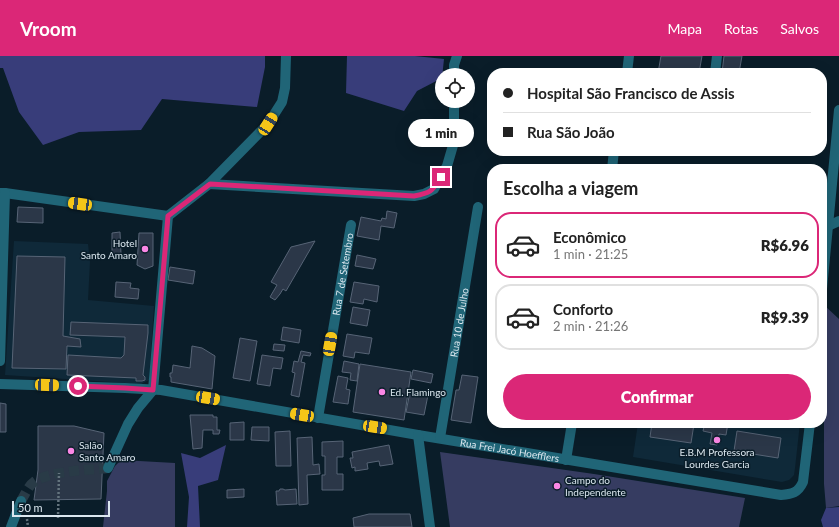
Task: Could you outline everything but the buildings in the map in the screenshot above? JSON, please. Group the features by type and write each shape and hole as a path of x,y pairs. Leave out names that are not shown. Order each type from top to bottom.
{"street":[{"path":"0,361 3,193 168,216 210,184 268,124 282,102 285,88 286,56"},
{"path":"454,68 457,56"},
{"path":"628,68 629,56"},
{"path":"716,68 717,56"},
{"path":"210,184 414,196 424,194 434,189 448,166 454,142 454,108"},
{"path":"827,237 839,110"},
{"name":"Rua 10 de Julho","path":"440,438 478,207"},
{"path":"108,468 128,424 138,408 153,390 168,216"},
{"path":"828,226 839,221"},
{"name":"Rua 7 de Setembro","path":"318,418 351,225"},
{"name":"Rua Frei Jacó Hoefflers","path":"0,384 153,390 781,495 794,493 801,487 803,482 809,428"},
{"path":"566,460 571,428"},
{"path":"418,435 430,527"},
{"path":"11,527 22,501"}],"path":[{"path":"58,518 59,473"}],"shaded area":[{"path":"0,56 265,56 265,67 257,107 162,99 141,130 79,132 43,145 19,112 3,68 0,68"},
{"path":"347,56 415,56 444,59 443,68 435,68 435,82 417,91 404,111 346,93"},
{"path":"14,241 88,244 90,262 88,300 154,306 149,380 141,384 5,375"},
{"path":"827,308 839,319 839,506 826,508 824,484 824,428 827,428"},
{"name":"E.B.M Professora Lourdes Garcia","path":"637,428 799,428 794,475 789,480 782,482 633,457"},
{"path":"226,445 218,480 198,486 200,527 187,527 189,497 181,453 200,458"},
{"name":"Campo do Independente","path":"440,452 594,474 745,498 739,527 450,527"},
{"path":"121,460 175,463 175,527 103,527 107,481 115,466"},
{"path":"839,507 839,527 823,527 821,520 826,508"}],"tunnel":[{"path":"21,501 30,486 40,478 59,473 108,468"}],"place":[{"name":"Hotel Santo Amaro","path":"145,249"},
{"name":"Ed. Flamingo","path":"382,392"},
{"name":"E.B.M Professora Lourdes Garcia","path":"717,440"},
{"name":"Salão Santo Amaro","path":"71,451"},
{"name":"Campo do Independente","path":"557,486"}],"route":[{"path":"78,386 153,390 168,216 210,184 414,196 424,194 434,189 441,177"}]}
